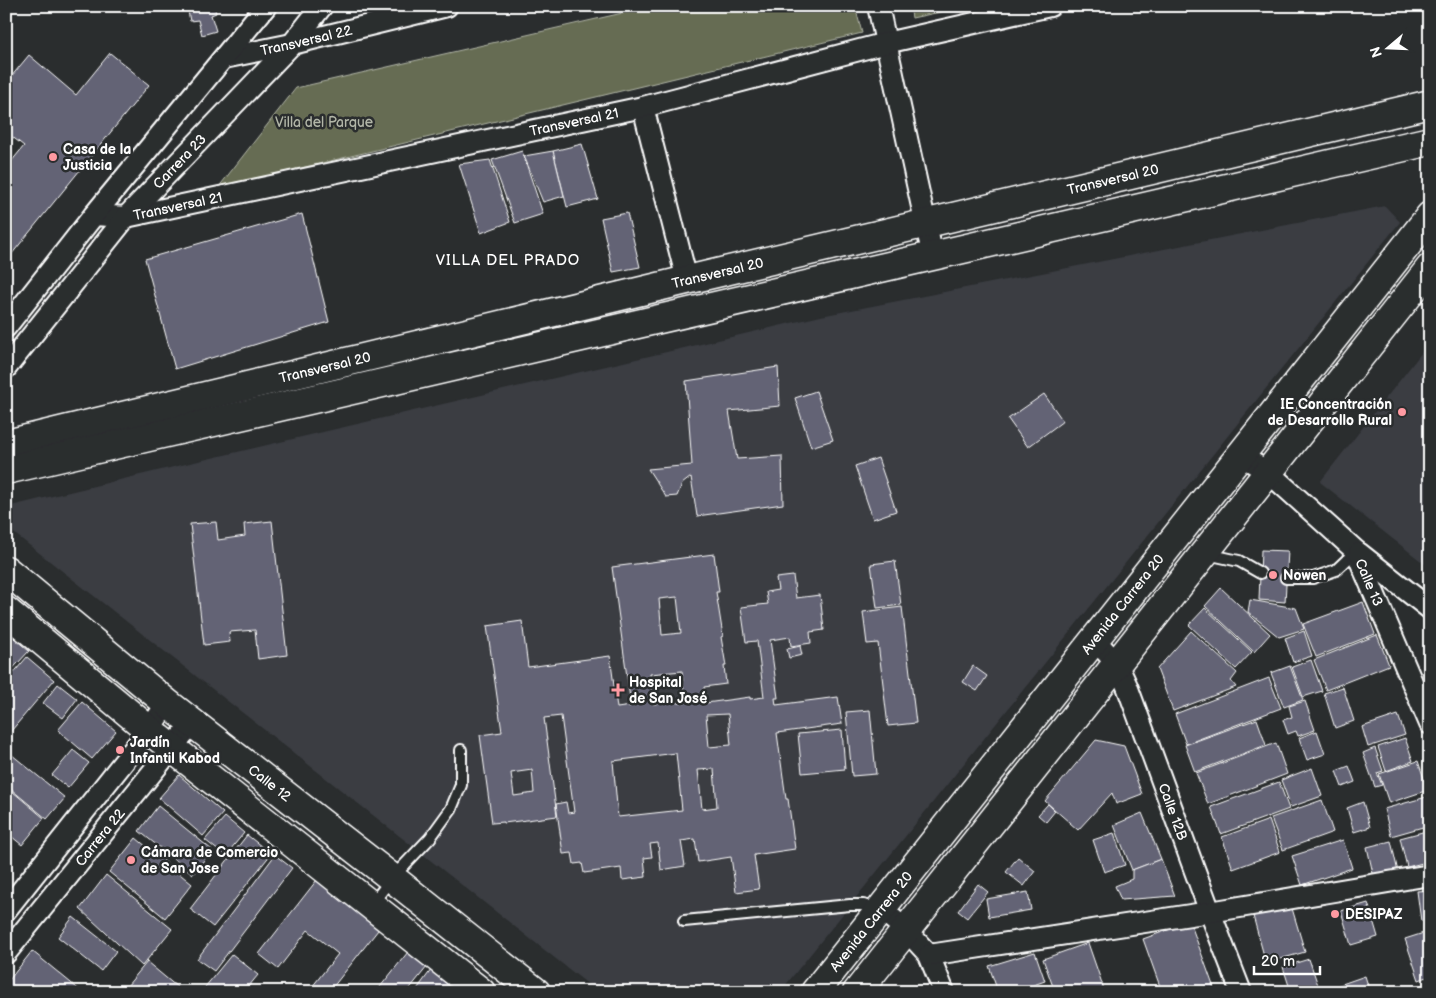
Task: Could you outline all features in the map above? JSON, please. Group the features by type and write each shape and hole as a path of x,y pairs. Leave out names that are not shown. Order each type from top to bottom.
{"street":[{"name":"Carrera 23","path":"6,327 94,215 266,6"},
{"name":"Carrera 23","path":"6,368 126,217 292,44 322,6"},
{"name":"Transversal 22","path":"224,58 292,44 447,6"},
{"path":"878,6 933,257"},
{"name":"Transversal 21","path":"94,215 126,217 643,107 886,43 1050,6"},
{"name":"Transversal 20","path":"6,444 1430,104"},
{"path":"643,107 688,280"},
{"name":"Transversal 20","path":"6,470 1430,141"},
{"name":"Avenida Carrera 20","path":"815,992 1430,216"},
{"path":"857,992 1430,268"},
{"name":"Calle 13","path":"1240,455 1268,472 1356,551 1430,724"},
{"path":"1356,551 1430,609"},
{"name":"Calle 12","path":"6,570 168,703 536,992"},
{"path":"6,611 149,730 480,992"},
{"name":"Calle 12B","path":"1094,640 1117,664 1127,686 1241,992"},
{"name":"Carrera 22","path":"6,910 149,730 168,703"},
{"name":"Carrera 22","path":"6,953 193,722"},
{"path":"929,955 1210,912 1430,875"},
{"path":"881,909 906,930 929,955 944,992"}],"lane":[{"path":"1286,578 1313,578 1336,570 1356,551"},
{"path":"1204,554 1240,561 1260,573"},
{"path":"371,905 392,878 430,838 451,809 462,785 461,750"},
{"path":"684,921 850,905 863,905 881,909"}],"shaded area":[{"name":"Hospital de San José","path":"1385,206 1400,222 780,992 598,992 10,530 7,507 186,464 821,316"},
{"name":"IE Concentración de Desarrollo Rural","path":"1430,342 1430,568 1320,482"}],"green space":[{"name":"Villa del Parque","path":"653,6 855,6 862,33 218,188 296,88"},
{"path":"910,6 969,6 912,18"}],"building":[{"path":"187,6 214,6 216,13 211,15 216,31 202,35 198,20 190,21"},
{"name":"Casa de la Justicia","path":"110,53 149,85 11,255 6,251 6,168 24,146 6,132 6,83 29,55 76,95"},
{"path":"582,144 598,199 567,207 553,151"},
{"path":"522,151 543,214 515,223 492,160"},
{"path":"553,151 564,196 543,202 524,156"},
{"path":"490,160 510,222 481,233 459,164"},
{"path":"627,213 640,267 613,272 601,218"},
{"path":"302,214 329,322 175,369 145,259"},
{"path":"778,367 780,406 729,411 737,459 782,456 783,504 697,516 691,477 682,484 677,496 666,497 648,469 692,465 686,381"},
{"path":"816,391 833,440 811,447 795,398"},
{"path":"1044,394 1063,421 1028,447 1008,419"},
{"path":"878,458 896,511 873,519 855,466"},
{"path":"272,521 287,655 258,659 255,630 229,632 230,642 204,645 190,524 216,522 218,540 245,536 244,524"},
{"name":"Nowen","path":"1261,550 1288,551 1285,602 1259,600"},
{"path":"714,554 719,592 716,592 726,666 724,666 726,684 704,687 706,703 764,697 757,641 746,642 741,607 768,604 766,592 778,590 776,578 793,576 796,598 820,595 824,630 810,632 811,643 791,646 790,637 770,640 778,698 775,698 776,705 838,697 842,724 777,733 795,849 754,855 759,889 736,892 731,857 698,862 695,839 681,841 685,866 661,870 658,843 650,844 652,857 644,858 646,877 622,880 621,868 584,873 582,863 574,864 572,853 563,854 556,804 566,802 568,813 574,812 561,716 544,718 557,816 492,823 480,735 502,732 487,626 522,621 528,667 610,656 617,708 631,706 612,567","holes":["677,597 681,633 662,635 659,599","682,671 685,703 653,704 650,674","728,714 731,745 709,747 706,715","676,753 682,810 618,817 613,761","714,769 717,807 702,809 698,770","532,770 534,793 514,796 511,773"]},
{"path":"895,561 901,605 877,608 871,564"},
{"path":"1221,588 1270,634 1254,652 1205,606"},
{"path":"1250,600 1296,608 1304,629 1279,637 1248,612"},
{"path":"1363,602 1375,634 1316,657 1303,624"},
{"path":"902,607 916,723 888,726 878,643 867,644 863,612"},
{"path":"1205,608 1252,652 1236,669 1189,625"},
{"path":"1191,631 1237,673 1231,681 1236,687 1173,711 1157,669"},
{"path":"1304,631 1312,656 1293,662 1285,638"},
{"path":"6,633 29,651 6,676"},
{"path":"1377,635 1389,665 1326,690 1314,660"},
{"path":"800,646 802,655 789,658 787,649"},
{"path":"27,657 54,680 6,737 6,682"},
{"path":"1311,660 1322,691 1303,697 1292,667"},
{"path":"973,666 987,676 977,691 963,682"},
{"path":"1290,666 1303,700 1284,707 1271,673"},
{"path":"1269,678 1281,708 1186,744 1175,714"},
{"path":"58,684 77,699 63,718 43,703"},
{"path":"1343,687 1354,721 1335,728 1324,693"},
{"path":"1305,701 1315,730 1298,736 1296,731 1288,734 1283,720 1292,717 1289,706"},
{"path":"82,702 116,731 92,759 58,730"},
{"path":"870,710 876,774 852,776 846,712"},
{"path":"1398,715 1405,735 1368,747 1362,727"},
{"path":"1257,719 1266,745 1195,772 1185,745"},
{"path":"842,730 845,769 802,773 798,734"},
{"path":"1317,731 1325,754 1307,760 1299,738"},
{"path":"1405,738 1413,761 1386,771 1378,747"},
{"path":"1096,740 1124,746 1142,794 1116,804 1112,793 1078,830 1045,801"},
{"path":"1276,743 1287,774 1208,804 1196,773"},
{"path":"1375,748 1383,771 1377,773 1382,785 1375,787 1363,753"},
{"path":"6,750 65,798 47,819 6,785"},
{"path":"73,750 89,763 68,788 52,775"},
{"path":"1418,761 1428,790 1389,803 1379,774"},
{"path":"1349,766 1355,782 1342,787 1336,771"},
{"path":"1312,768 1322,796 1291,807 1281,780"},
{"path":"179,775 223,813 203,836 159,798"},
{"path":"1279,782 1289,809 1221,834 1211,807"},
{"path":"6,786 44,818 22,845 6,832"},
{"path":"1430,796 1430,825 1391,836 1384,809"},
{"path":"1322,800 1333,832 1283,850 1271,818"},
{"path":"1363,802 1370,827 1354,832 1347,808"},
{"path":"1048,804 1055,811 1046,822 1038,815"},
{"path":"158,806 212,850 193,874 139,831"},
{"path":"1142,813 1161,859 1132,870 1114,825"},
{"path":"225,817 244,833 225,856 205,840"},
{"path":"1269,820 1280,852 1233,869 1222,837"},
{"path":"1430,830 1430,861 1407,867 1400,838"},
{"path":"1114,833 1125,865 1104,872 1093,840"},
{"path":"247,835 271,854 213,927 190,909"},
{"path":"136,838 192,884 165,918 109,872"},
{"path":"1343,840 1352,868 1302,885 1292,856"},
{"path":"1391,841 1398,872 1374,878 1367,847"},
{"path":"275,855 292,868 214,971 197,959"},
{"path":"1018,857 1035,871 1024,886 1006,872"},
{"path":"1161,859 1175,896 1121,900 1115,886 1132,879 1132,870"},
{"path":"106,875 172,929 142,966 80,909"},
{"path":"320,876 382,925 329,992 308,992 338,954 308,930 278,969 259,954"},
{"path":"978,884 988,892 967,918 958,911"},
{"path":"1430,890 1430,920 1421,921 1417,891"},
{"path":"1028,892 1031,910 989,917 986,899"},
{"path":"1368,903 1378,937 1351,945 1341,911"},
{"path":"1291,905 1305,952 1266,963 1253,916"},
{"path":"73,917 116,951 101,971 58,937"},
{"path":"1190,922 1215,991 1184,992 1183,988 1173,992 1162,992 1143,939"},
{"path":"1430,931 1430,976 1419,980 1405,939"},
{"path":"1088,943 1105,992 1055,992 1043,959"},
{"path":"412,947 431,962 407,992 376,992"},
{"path":"32,951 82,992 6,992 6,984"},
{"path":"1035,952 1045,981 1028,987 1030,992 998,992 989,966"},
{"path":"232,954 258,975 244,992 201,992"},
{"path":"1309,959 1319,988 1307,992 1291,992 1283,967"},
{"path":"147,962 183,992 122,992"},
{"path":"434,966 468,992 415,992"},
{"path":"1365,976 1370,992 1319,992"}],"place":[{"name":"Casa de la Justicia","path":"53,157"},
{"name":"IE Concentración de Desarrollo Rural","path":"1402,412"},
{"name":"Nowen","path":"1273,575"},
{"name":"Hospital de San José","path":"618,690"},
{"name":"Jardín Infantil Kabod","path":"120,750"},
{"name":"Cámara de Comercio de San Jose","path":"131,860"},
{"name":"DESIPAZ","path":"1335,914"}],"district":[{"name":"VILLA DEL PRADO","path":"508,260"}]}
